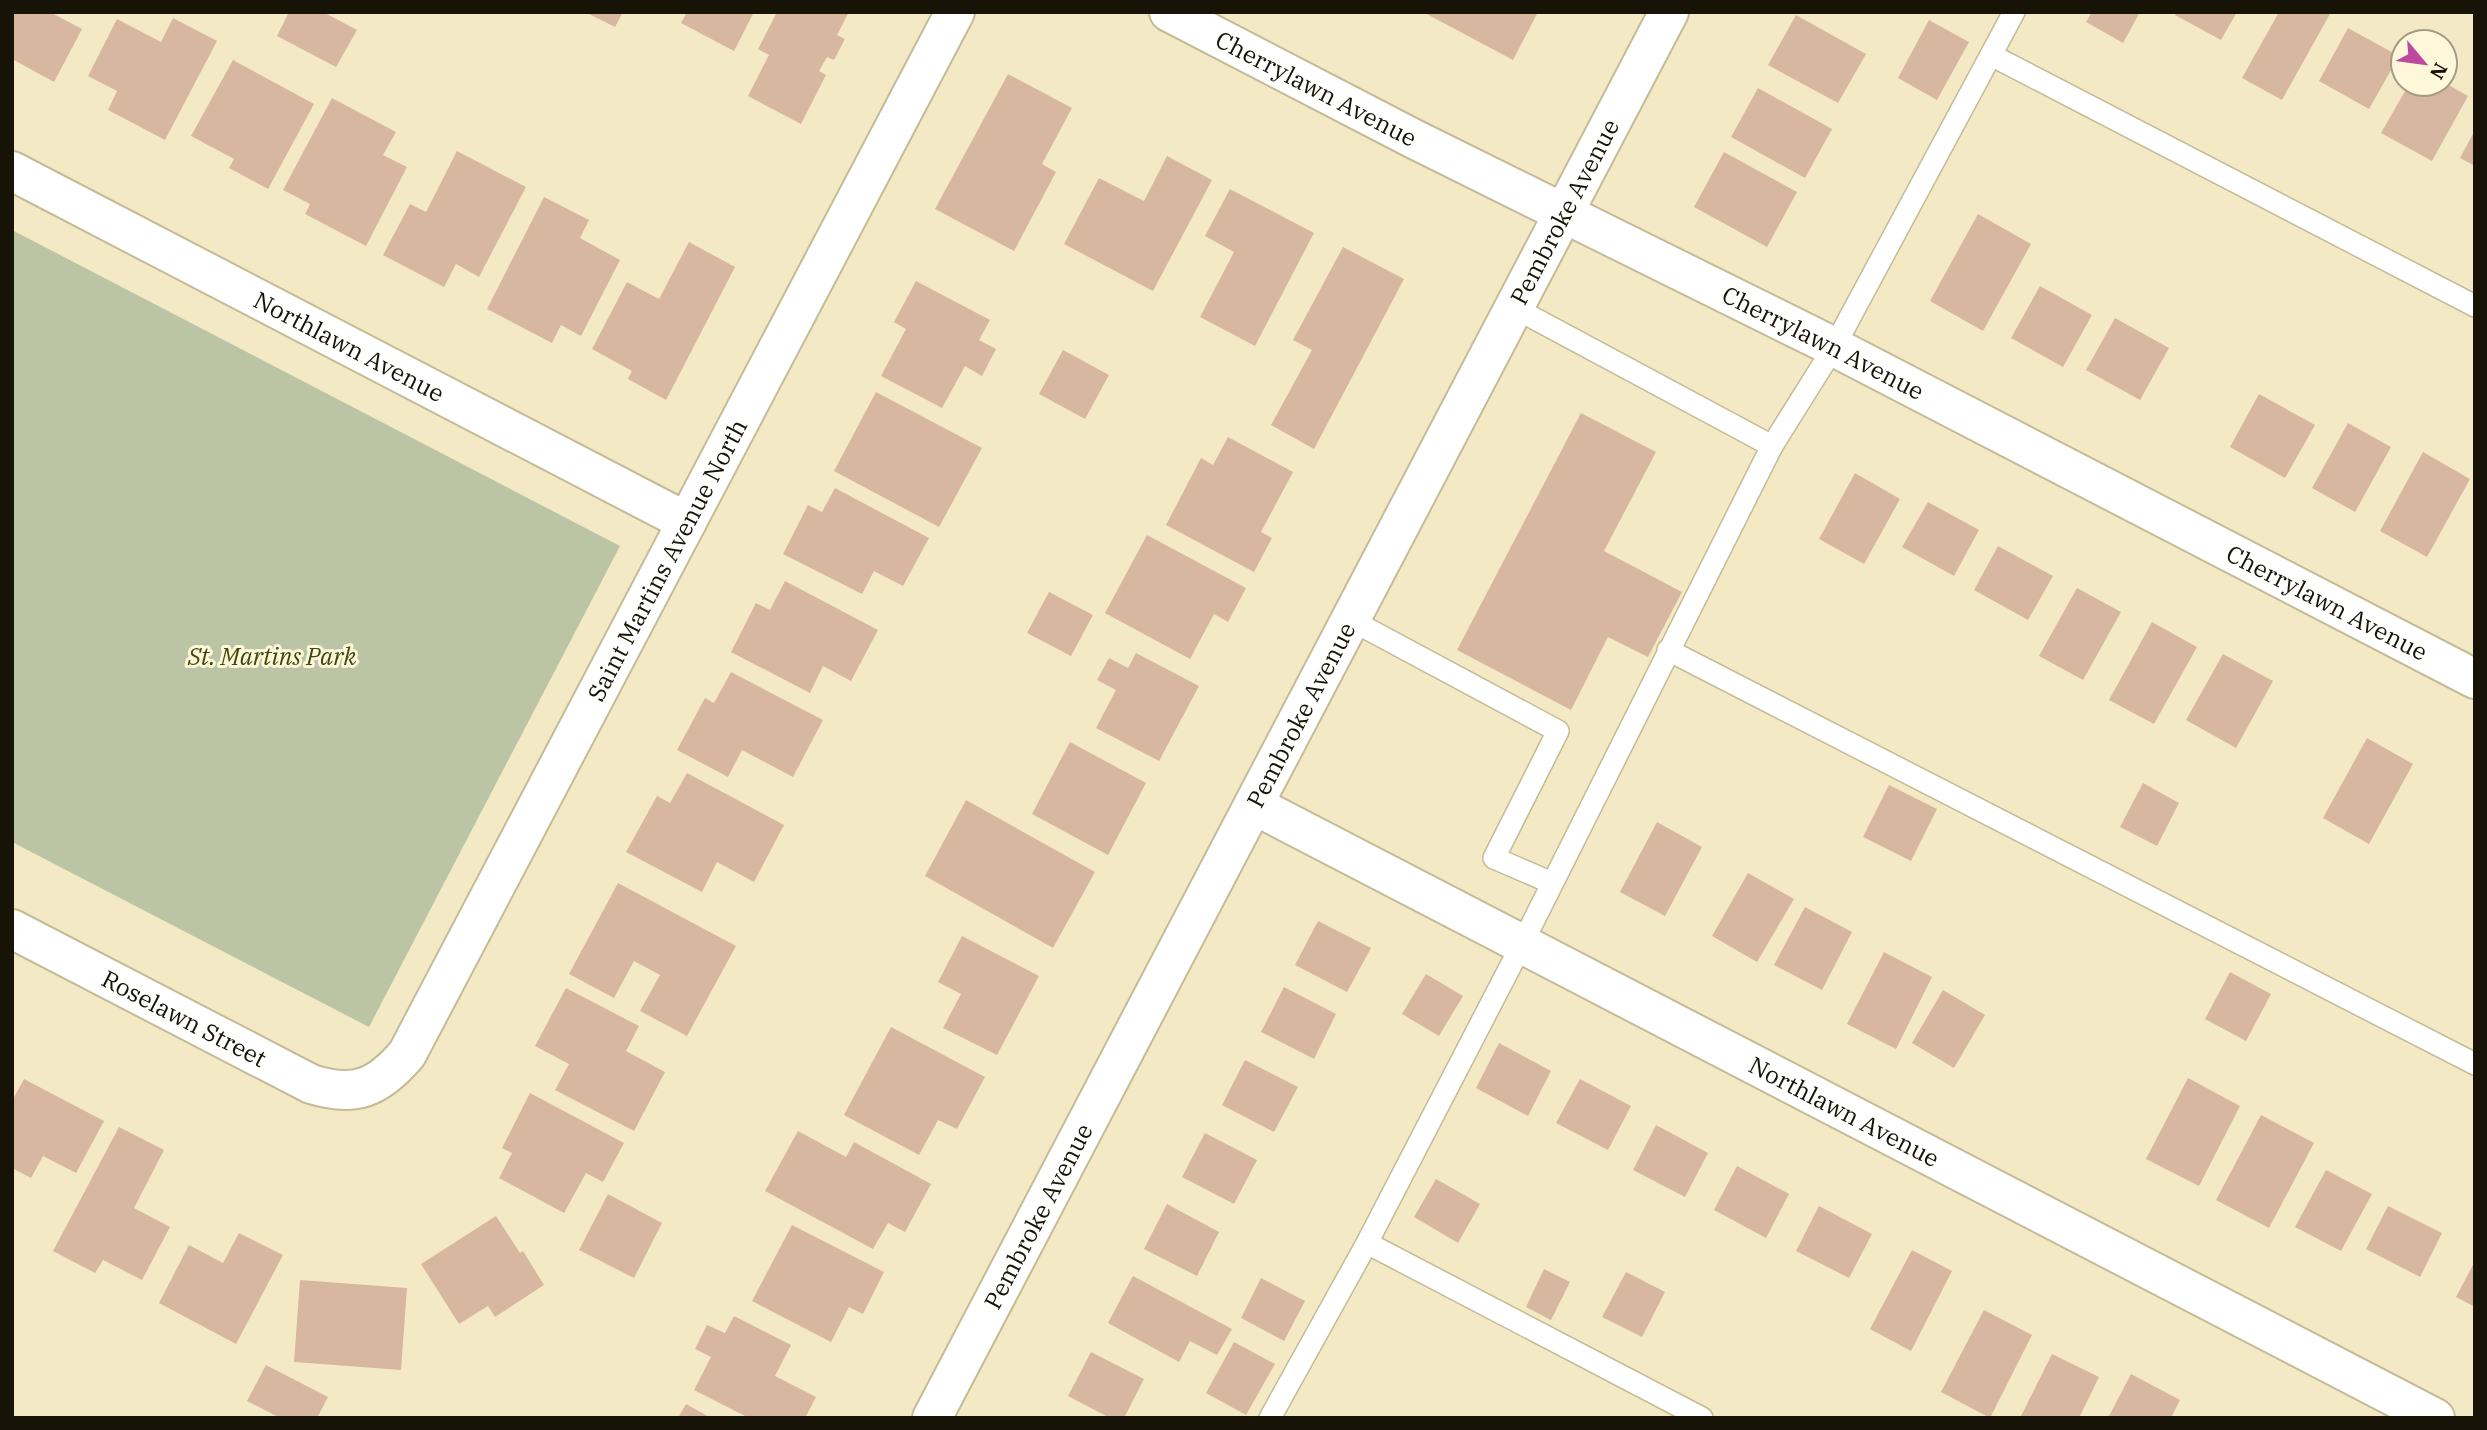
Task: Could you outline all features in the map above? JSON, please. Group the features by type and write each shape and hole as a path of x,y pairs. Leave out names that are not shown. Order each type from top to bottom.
{"street":[{"name":"Saint Martins Avenue North","path":"361,1089 387,1077 407,1054 954,12"},
{"name":"Cherrylawn Avenue","path":"1169,12 1414,139 1834,347 2475,679"},
{"name":"Pembroke Avenue","path":"941,1415 1254,805 1669,12"},
{"name":"Northlawn Avenue","path":"12,170 687,522"},
{"name":"Northlawn Avenue","path":"1254,805 2435,1418"},
{"name":"Roselawn Street","path":"12,929 311,1084 335,1092 361,1089"}],"lane":[{"path":"1270,1418 1367,1243 1522,944 1772,446 1834,347 2014,12"},
{"path":"1991,55 2475,306"},
{"path":"1515,308 1772,446"},
{"path":"1351,620 1558,732 1494,858 1552,883"},
{"path":"1668,650 2475,1064"},
{"path":"1367,1243 1702,1418"}],"green space":[{"name":"St. Martins Park","path":"12,230 620,546 369,1027 12,842"}],"building":[{"path":"12,12 50,12 82,29 54,82 12,59"},
{"path":"289,12 323,12 357,30 336,67 277,36"},
{"path":"585,12 623,12 615,27"},
{"path":"687,12 754,12 734,51 681,23"},
{"path":"777,12 849,12 837,35 845,39 834,60 827,57 819,71 826,75 801,124 748,96 769,55 758,49"},
{"path":"1423,12 1538,12 1513,60"},
{"path":"2092,12 2140,12 2123,43 2086,22"},
{"path":"2177,12 2237,12 2221,40 2175,15"},
{"path":"2279,12 2331,12 2282,100 2242,78"},
{"path":"1796,15 1866,54 1838,103 1768,65"},
{"path":"173,18 217,41 165,140 108,110 117,91 88,76 117,19 161,42"},
{"path":"1929,20 1969,42 1937,100 1898,78"},
{"path":"2348,28 2389,51 2389,74 2369,109 2319,81"},
{"path":"233,60 314,104 268,189 229,168 234,159 191,136"},
{"path":"1008,74 1072,108 1042,164 1056,172 1014,251 935,209"},
{"path":"1758,88 1832,129 1805,178 1731,137"},
{"path":"2459,91 2468,96 2432,161 2381,133 2401,98 2459,98"},
{"path":"332,98 396,132 383,155 407,167 366,246 305,214 310,204 283,190"},
{"path":"2475,130 2475,166 2460,158"},
{"path":"457,151 526,187 479,277 456,264 444,287 383,255 410,204 426,212"},
{"path":"1724,152 1797,192 1767,247 1694,207"},
{"path":"1167,156 1212,180 1153,291 1064,244 1099,178 1144,201"},
{"path":"1230,189 1314,233 1255,346 1200,317 1234,252 1205,236"},
{"path":"544,197 589,220 580,238 620,260 581,336 561,325 552,343 487,309"},
{"path":"1978,214 2031,244 1983,331 1930,301"},
{"path":"689,242 735,267 666,400 628,379 632,371 592,349 627,282 659,299"},
{"path":"1343,247 1404,279 1314,449 1271,425 1312,350 1293,340"},
{"path":"916,281 990,320 979,340 996,349 982,376 965,366 942,408 881,376 906,329 894,322"},
{"path":"2040,286 2092,315 2063,367 2011,338"},
{"path":"2115,318 2169,348 2140,400 2086,370"},
{"path":"1063,350 1109,375 1085,419 1039,394"},
{"path":"876,392 982,448 939,527 834,471"},
{"path":"2259,394 2315,425 2285,478 2230,447"},
{"path":"1581,413 1656,452 1604,551 1682,592 1648,657 1608,637 1571,710 1457,650"},
{"path":"2348,423 2391,447 2355,512 2312,488"},
{"path":"1228,437 1293,472 1261,532 1272,538 1254,572 1166,525 1201,458 1213,465"},
{"path":"2423,452 2470,479 2427,557 2380,531"},
{"path":"1855,473 1900,499 1864,564 1819,539"},
{"path":"835,488 929,538 903,586 874,571 862,594 783,554 808,505 822,512"},
{"path":"1928,502 1979,530 1954,576 1902,547"},
{"path":"1147,535 1246,588 1228,622 1214,614 1190,659 1105,613"},
{"path":"1998,546 2053,576 2028,620 1974,590"},
{"path":"785,581 878,630 851,681 823,666 810,693 731,652 756,603 770,610"},
{"path":"2077,588 2121,612 2083,680 2039,656"},
{"path":"1049,592 1093,615 1071,656 1027,633"},
{"path":"2152,622 2197,647 2154,724 2109,700"},
{"path":"1136,653 1199,686 1159,761 1096,728 1116,690 1097,680 1109,658 1128,668"},
{"path":"2223,654 2273,681 2236,748 2186,720"},
{"path":"731,672 823,720 793,777 742,750 728,777 677,750 705,698 714,703"},
{"path":"2367,738 2413,764 2369,844 2323,818"},
{"path":"1070,742 1146,783 1108,855 1032,814"},
{"path":"687,773 784,825 754,882 717,862 702,892 626,852 657,796 670,803"},
{"path":"2143,783 2179,803 2157,846 2120,827"},
{"path":"1889,785 1937,809 1911,861 1863,837"},
{"path":"966,800 1095,872 1053,948 925,876"},
{"path":"1657,822 1702,847 1665,916 1620,892"},
{"path":"1748,873 1794,899 1757,962 1712,936"},
{"path":"618,883 736,946 687,1036 640,1011 660,975 634,961 614,998 569,974"},
{"path":"1805,907 1852,932 1822,990 1774,965"},
{"path":"1318,921 1371,948 1347,992 1295,965"},
{"path":"962,936 1039,976 997,1055 943,1028 961,994 938,982"},
{"path":"1884,952 1932,977 1896,1049 1847,1024"},
{"path":"2230,972 2271,994 2246,1041 2205,1019"},
{"path":"1426,974 1463,996 1439,1036 1402,1014"},
{"path":"1284,987 1336,1014 1314,1059 1261,1032"},
{"path":"566,988 639,1026 626,1051 665,1072 634,1131 555,1090 569,1064 535,1046"},
{"path":"1943,990 1985,1015 1954,1068 1912,1043"},
{"path":"891,1027 985,1077 957,1129 938,1120 919,1155 844,1115"},
{"path":"1499,1043 1551,1071 1528,1116 1476,1088"},
{"path":"1245,1060 1298,1087 1274,1132 1222,1105"},
{"path":"2188,1078 2240,1106 2199,1186 2146,1159"},
{"path":"24,1079 104,1121 76,1173 43,1156 31,1178 12,1168 12,1101"},
{"path":"1580,1079 1631,1106 1608,1150 1556,1123"},
{"path":"530,1093 624,1143 603,1182 586,1173 564,1213 499,1178 512,1153 502,1148"},
{"path":"2261,1115 2314,1143 2269,1228 2216,1200"},
{"path":"1656,1125 1708,1153 1685,1197 1633,1170"},
{"path":"119,1127 164,1150 134,1208 170,1227 142,1280 103,1260 95,1273 53,1251"},
{"path":"798,1131 846,1157 854,1142 931,1184 905,1232 888,1223 873,1249 765,1191"},
{"path":"1205,1133 1257,1160 1234,1204 1182,1177"},
{"path":"1737,1166 1789,1194 1766,1238 1714,1210"},
{"path":"2326,1170 2372,1194 2341,1251 2295,1227"},
{"path":"1436,1179 1480,1204 1458,1243 1414,1217"},
{"path":"608,1194 662,1223 634,1278 579,1250"},
{"path":"1167,1204 1219,1232 1197,1276 1144,1249"},
{"path":"1819,1206 1872,1234 1849,1278 1796,1251"},
{"path":"2388,1206 2442,1233 2420,1277 2366,1249"},
{"path":"496,1216 520,1253 523,1251 544,1285 495,1317 488,1306 459,1324 421,1264"},
{"path":"792,1225 884,1272 863,1314 849,1307 831,1342 752,1301"},
{"path":"239,1233 283,1255 236,1344 159,1303 189,1245 223,1263"},
{"path":"1912,1250 1952,1271 1911,1351 1870,1329"},
{"path":"2475,1261 2475,1307 2456,1297"},
{"path":"1544,1269 1570,1282 1551,1320 1526,1307"},
{"path":"1626,1272 1665,1292 1642,1337 1602,1317"},
{"path":"1133,1276 1232,1329 1217,1355 1190,1341 1179,1362 1108,1323"},
{"path":"1261,1278 1305,1301 1284,1341 1241,1318"},
{"path":"300,1280 407,1288 401,1370 294,1362"},
{"path":"1984,1310 2032,1335 1990,1418 1941,1392"},
{"path":"734,1316 791,1345 775,1376 816,1397 805,1418 749,1418 694,1390 711,1357 695,1349 707,1325 725,1333"},
{"path":"1234,1342 1275,1364 1246,1415 1206,1393"},
{"path":"1091,1352 1144,1379 1124,1418 1110,1418 1068,1396"},
{"path":"2052,1354 2099,1377 2079,1418 2020,1418"},
{"path":"266,1365 328,1397 317,1418 280,1418 247,1401"},
{"path":"2131,1374 2180,1400 2171,1418 2108,1418"},
{"path":"686,1404 711,1418 678,1418"}]}
